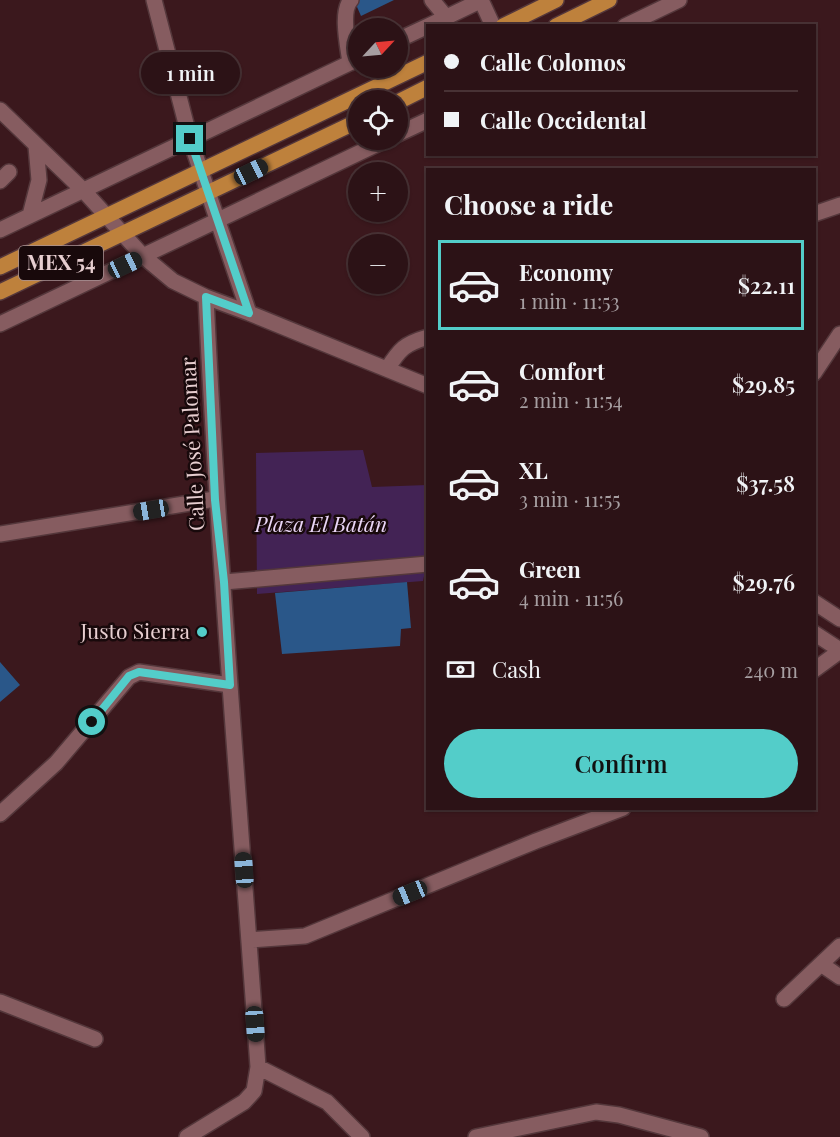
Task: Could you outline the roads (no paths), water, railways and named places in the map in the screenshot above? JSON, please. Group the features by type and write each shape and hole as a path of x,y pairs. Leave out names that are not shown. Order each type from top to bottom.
{"main road":[{"path":"507,24 556,0"},
{"path":"560,24 609,0"},
{"name":"MEX 54","path":"0,267 426,63"},
{"path":"408,97 426,88"},
{"name":"MEX 54","path":"0,292 348,126"}],"street":[{"path":"154,0 190,139 249,313"},
{"path":"348,29 345,13 346,4 351,0"},
{"path":"432,0 446,17"},
{"path":"432,24 481,0 492,24"},
{"path":"629,24 679,0"},
{"path":"408,35 426,27"},
{"path":"0,230 348,64"},
{"path":"0,110 83,190 143,256 173,281 206,297 426,385"},
{"path":"408,129 426,121"},
{"path":"30,215 39,180 36,146"},
{"path":"0,324 365,150"},
{"path":"816,213 840,205"},
{"name":"Calle José Palomar","path":"187,1137 244,1102 254,1091 258,1067 224,582 215,500 206,297"},
{"path":"816,370 840,334"},
{"path":"387,369 400,349 410,342 426,338"},
{"path":"0,534 215,500"},
{"path":"224,582 426,564"},
{"path":"816,603 840,620"},
{"path":"816,634 840,650 816,668"},
{"path":"0,814 56,763 129,676 139,672 230,685"},
{"path":"249,940 305,936 618,810"},
{"path":"784,999 840,946"},
{"path":"821,964 840,977"},
{"path":"0,1002 96,1039"},
{"path":"258,1067 327,1102 362,1137"},
{"path":"476,1137 596,1112 619,1115 701,1137"}],"place":[{"name":"Justo Sierra","path":"202,632"}],"park label":[{"name":"Plaza El Batán","path":"321,525"}]}
